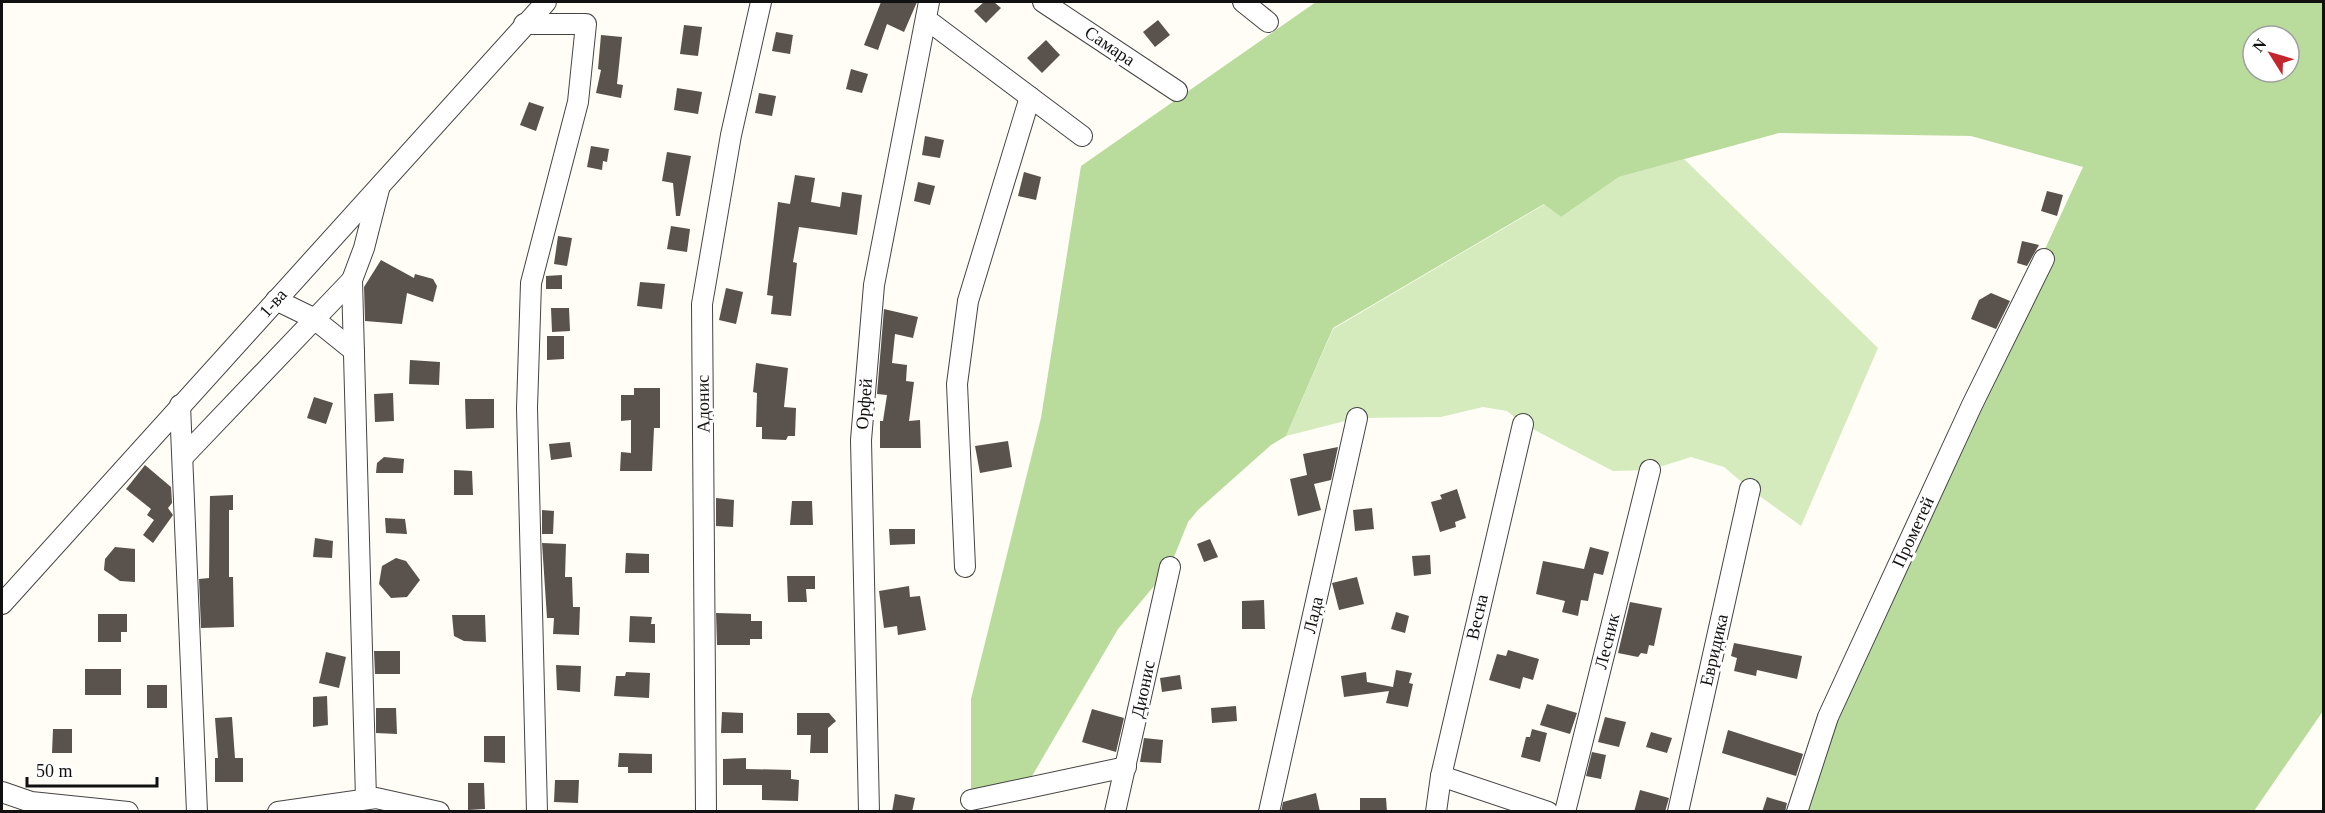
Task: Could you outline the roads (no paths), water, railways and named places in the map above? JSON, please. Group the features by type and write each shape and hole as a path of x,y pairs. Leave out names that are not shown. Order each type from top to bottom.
{"street":[{"name":"1-ва","path":"2,604 546,2"},
{"name":"Адонис","path":"706,812 702,304 731,135 761,2"},
{"name":"Самара","path":"1043,2 1177,91"},
{"path":"1243,2 1268,22"},
{"path":"927,10 1030,97 1083,136"},
{"name":"Орфей","path":"869,812 861,440 874,285 927,10"},
{"path":"524,24 586,24 578,102 531,283 527,408 537,812"},
{"path":"965,567 957,384 968,301 1030,97"},
{"path":"366,799 352,280 364,248 380,185"},
{"name":"Прометей","path":"1797,812 1828,717 1972,405 2044,259"},
{"path":"183,458 313,318 352,280"},
{"path":"276,300 313,318 354,351"},
{"path":"180,405 197,812"},
{"name":"Лада","path":"1269,812 1357,418"},
{"name":"Весна","path":"1436,812 1441,776 1523,424"},
{"name":"Лесник","path":"1565,812 1650,470"},
{"name":"Евридика","path":"1678,812 1750,489"},
{"name":"Дионис","path":"1115,812 1170,567"},
{"path":"971,800 1126,766"},
{"path":"1441,776 1548,812"},
{"path":"2,792 31,802 128,812"},
{"path":"278,812 376,798 439,812"}]}
